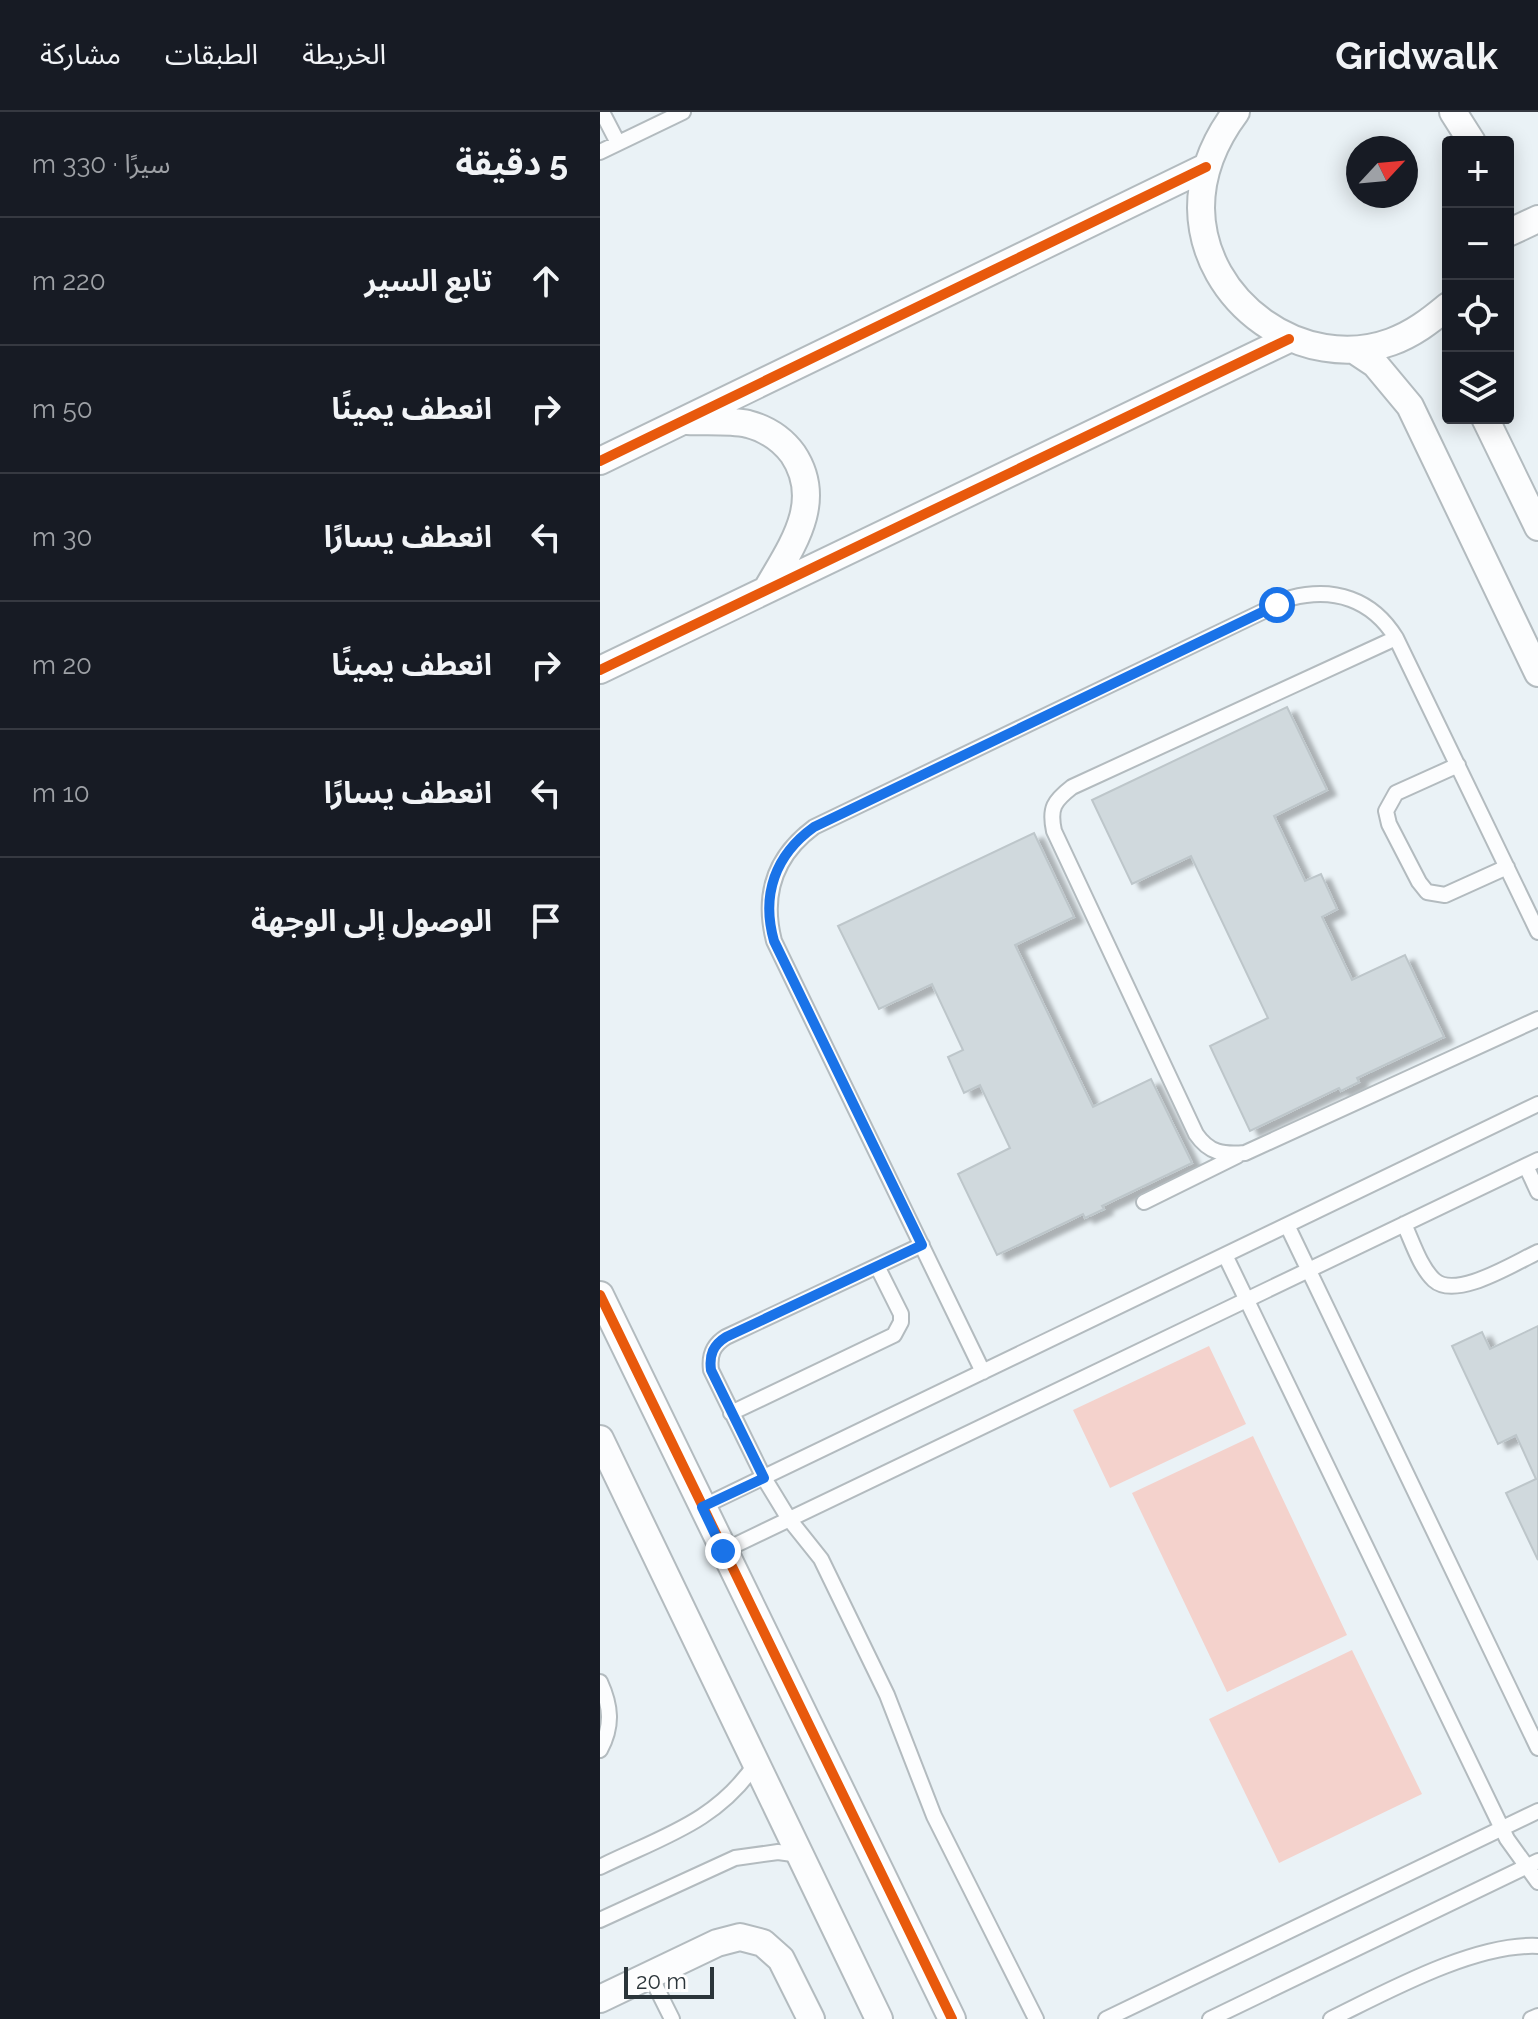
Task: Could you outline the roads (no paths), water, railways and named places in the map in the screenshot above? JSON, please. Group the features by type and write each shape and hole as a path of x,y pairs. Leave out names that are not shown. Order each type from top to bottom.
{"street":[{"path":"1236,112 1220,134 1206,167 1201,209 1208,249 1226,287 1254,317 1289,339 1321,348 1354,350 1390,342 1422,327 1442,311"},
{"path":"1453,112 1468,136"},
{"path":"600,461 1206,167"},
{"path":"1514,230 1538,219"},
{"path":"600,670 1289,339"},
{"path":"1354,350 1375,364 1410,406 1538,673"},
{"path":"684,421 747,423 769,431 787,446 800,465 807,487 806,511 799,533 767,589"},
{"path":"1489,424 1530,491 1538,527"},
{"path":"600,1295 952,2019"},
{"path":"600,1439 879,2019"},
{"path":"600,1999 717,1943 740,1937 773,1949 811,2019"}],"lane":[{"path":"602,112 618,143"},
{"path":"600,152 683,112"},
{"path":"983,1372 774,941 769,923 769,895 777,868 787,852 814,827 1291,598 1321,593 1351,598 1377,613 1396,638 1538,932"},
{"path":"1245,1153 1227,1155 1214,1152 1203,1145 1196,1134 1054,831 1051,817 1054,806 1072,787 1396,638"},
{"path":"1458,765 1396,793 1386,811 1389,824 1419,882 1433,894 1445,895 1507,867"},
{"path":"1144,1202 1538,1019"},
{"path":"702,1507 1538,1104"},
{"path":"723,1551 1532,1163 1538,1192"},
{"path":"1404,1224 1429,1274 1447,1287 1461,1287 1538,1252"},
{"path":"1287,1225 1538,1748"},
{"path":"922,1245 720,1341 711,1354 711,1370 764,1478 789,1519 821,1559 887,1695 945,1838 1036,2019"},
{"path":"1225,1255 1502,1829 1512,1849 1533,1864 1538,1882"},
{"path":"731,1413 894,1335 901,1322 901,1314 877,1266"},
{"path":"600,1682 610,1713 609,1726 600,1750"},
{"path":"600,1867 710,1813 743,1782 756,1763"},
{"path":"1106,2019 1538,1811"},
{"path":"600,1920 735,1858 778,1852 800,1855"},
{"path":"1210,2019 1533,1864"},
{"path":"1331,2019 1486,1952 1538,1946"},
{"path":"650,1975 672,2019"},
{"path":"1531,2019 1538,2016"}]}
